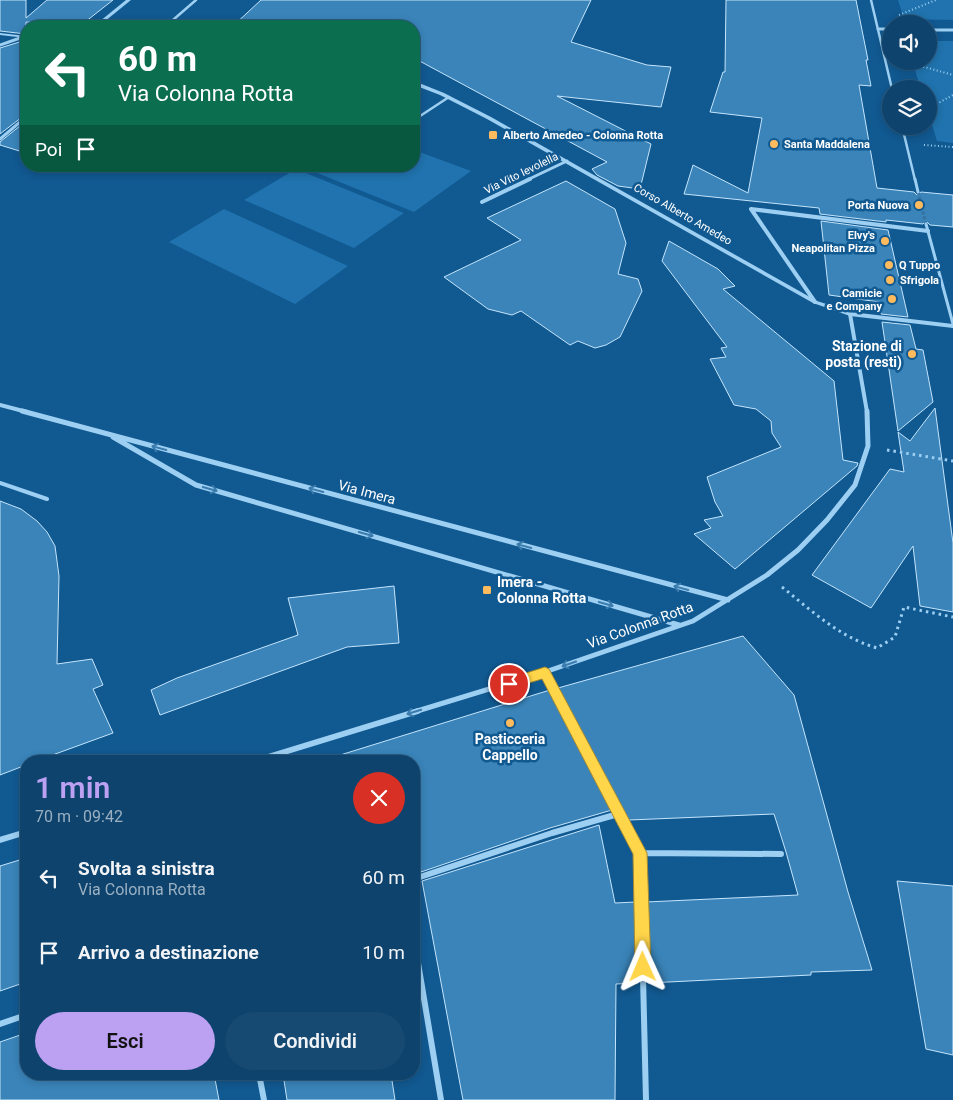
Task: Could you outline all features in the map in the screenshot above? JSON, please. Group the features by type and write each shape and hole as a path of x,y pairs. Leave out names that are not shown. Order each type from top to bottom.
{"street":[{"path":"104,20 129,0"},
{"path":"173,20 196,0"},
{"path":"871,0 890,80"},
{"path":"937,30 953,30"},
{"path":"0,34 20,36"},
{"path":"0,45 20,38"},
{"name":"Corso Alberto Amedeo","path":"420,86 449,98 567,161 815,302 850,314 953,325"},
{"path":"0,139 20,122"},
{"path":"904,135 918,192"},
{"name":"Via Vito Ievolella","path":"482,202 567,161"},
{"path":"815,302 751,209 928,231"},
{"path":"926,224 953,325"},
{"name":"Via Colonna Rotta","path":"275,755 545,672 693,621 768,576 798,550 827,520 855,485 868,446 866,413 850,314"},
{"name":"Via Imera","path":"0,405 728,600"},
{"path":"106,433 196,485 680,625"},
{"path":"545,672 640,853 646,1100"},
{"path":"420,877 552,833 618,814"},
{"path":"0,840 20,834"},
{"path":"640,853 781,854"},
{"path":"420,975 441,1100"},
{"path":"0,1024 20,1017"},
{"path":"260,1080 264,1100"}],"lane":[{"path":"420,116 449,98"},
{"path":"0,483 47,499"}],"path":[{"path":"878,29 902,13 936,0"},
{"path":"935,70 953,75"},
{"path":"937,102 953,95"},
{"path":"906,143 953,147"},
{"path":"868,446 953,462"},
{"path":"768,576 836,630 857,642 877,648 895,637 904,607 953,616"}],"shaded area":[{"path":"898,0 953,0 953,20 937,20 937,15 903,15"},
{"path":"937,41 953,41 953,143 937,141 935,135 937,135 937,80 918,80 915,70 937,70"},
{"path":"420,152 471,171 414,212 315,172 420,172"},
{"path":"291,172 303,172 404,213 354,248 244,200"},
{"path":"224,209 348,266 295,304 169,242"}],"building":[{"path":"0,0 26,0 26,18 47,0 113,0 88,20 20,20 20,33 0,31"},
{"path":"261,0 591,0 571,42 647,65 671,67 661,107 557,96 651,144 640,189 618,186 597,175 592,169 607,162 420,61 420,20 239,20"},
{"path":"726,0 856,0 868,60 866,60 871,86 859,85 877,188 914,192 917,195 921,192 953,195 953,227 930,225 926,221 923,224 886,220 886,222 820,214 819,208 684,194 693,165 748,193 762,118 710,112 723,72 725,72"},
{"path":"20,42 20,119 0,134 0,48"},
{"path":"20,126 20,151 0,145 0,142"},
{"path":"566,181 615,209 626,243 618,274 638,279 642,291 620,337 606,345 595,348 578,341 570,345 521,311 512,315 488,309 444,277 521,240 487,218"},
{"path":"821,221 888,230 908,317 881,314 879,302 829,295"},
{"path":"669,241 718,269 735,286 723,289 834,381 843,460 858,463 857,466 735,569 694,534 711,528 704,520 723,516 715,502 707,477 781,447 772,433 771,421 756,409 734,405 710,359 726,357 721,348 727,347 662,261"},
{"path":"882,322 910,325 916,349 923,350 933,402 898,431"},
{"path":"935,408 953,543 953,612 920,606 913,546 871,608 812,575 890,469 904,472 898,432 910,441"},
{"path":"0,501 21,509 37,521 47,532 55,546 59,576 57,664 92,659 103,685 93,689 113,733 52,755 20,755 20,767 0,775"},
{"path":"394,586 399,643 347,647 160,715 151,690 177,678 298,635 288,598"},
{"path":"743,636 794,695 848,892 872,970 811,972 811,975 648,983 646,902 798,895 786,852 774,814 629,820 558,688"},
{"path":"550,690 612,810 550,828 421,872 420,755 340,755"},
{"path":"599,825 615,903 636,902 638,983 616,984 615,1100 463,1100 422,881"},
{"path":"20,860 20,984 0,991 0,866"},
{"path":"897,881 953,886 953,1055 926,1049"},
{"path":"20,1035 20,1080 215,1080 219,1100 0,1100 0,1042"},
{"path":"284,1080 392,1080 395,1100 287,1100"}],"tunnel":[{"path":"918,192 926,224"}],"place":[{"name":"Alberto Amedeo - Colonna Rotta","path":"493,135"},
{"name":"Santa Maddalena","path":"774,144"},
{"name":"Porta Nuova","path":"919,205"},
{"name":"Elvy's Neapolitan Pizza","path":"885,241"},
{"name":"Q Tuppo","path":"889,265"},
{"name":"Sfrigola","path":"890,280"},
{"name":"Camicie e Company","path":"892,299"},
{"name":"Stazione di posta (resti)","path":"912,354"},
{"name":"Imera - Colonna Rotta","path":"487,590"},
{"name":"Pasticceria Cappello","path":"510,723"}],"route":[{"path":"509,684 545,672 640,853 643,967"}]}
